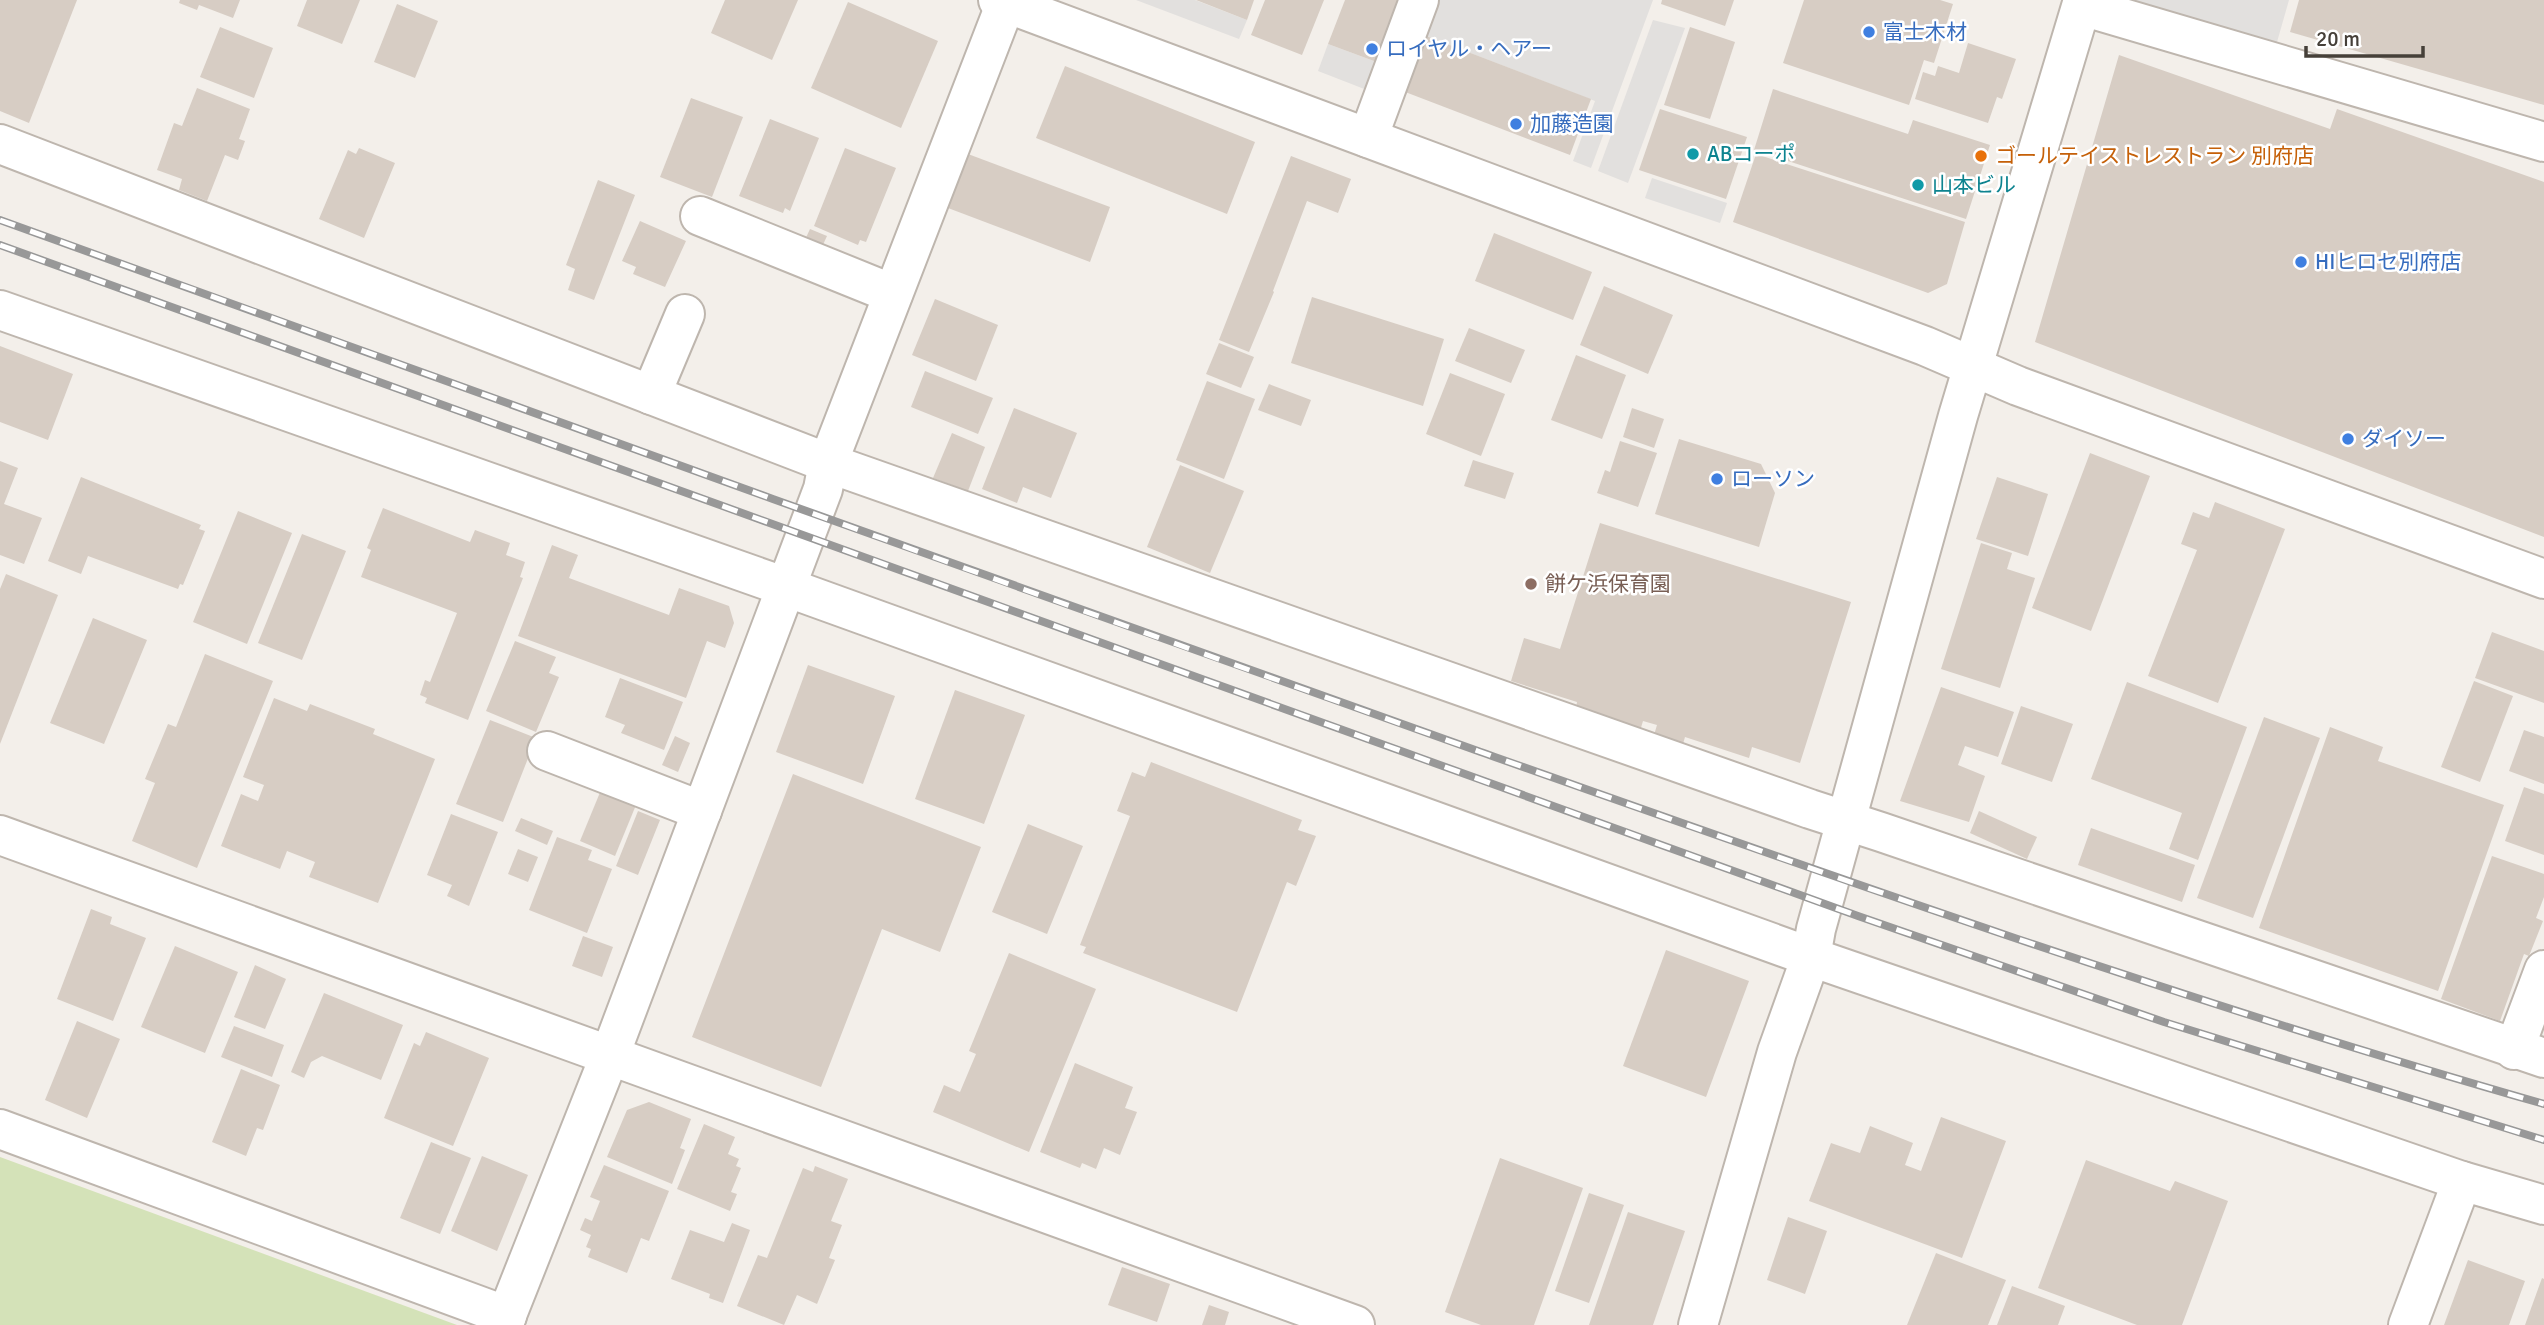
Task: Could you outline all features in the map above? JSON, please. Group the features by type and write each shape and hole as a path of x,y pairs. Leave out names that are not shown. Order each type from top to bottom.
{"street":[{"path":"1368,138 1419,0"},
{"path":"0,1129 505,1320 610,1055 823,489 828,463 1003,1 1925,346 2045,396 2544,579"},
{"path":"1698,1325 1777,1052 1811,957 1816,929 1973,367 2082,3 2544,142"},
{"path":"0,144 828,463 1846,821 2529,1054 2544,970"},
{"path":"700,216 893,294"},
{"path":"0,310 786,587 1811,957 2462,1181 2544,1205"},
{"path":"651,395 685,314"},
{"path":"547,751 702,811"},
{"path":"0,835 1355,1325"},
{"path":"2408,1325 2462,1181"}],"green space":[{"path":"0,1157 457,1325 0,1325"}],"shaded area":[{"path":"1136,0 1195,0 1247,20 1239,39"},
{"path":"1435,0 1653,0 1591,168 1573,161 1595,101 1421,34"},
{"path":"2128,0 2289,0 2277,42"},
{"path":"1653,20 1685,28 1628,183 1598,171"},
{"path":"1328,44 1382,64 1372,92 1318,71"},
{"path":"1652,178 1727,203 1720,223 1645,198"}],"building":[{"path":"0,0 77,0 29,123 0,111"},
{"path":"180,0 240,0 233,18 199,5 197,10 179,3"},
{"path":"307,0 360,0 342,44 297,26"},
{"path":"725,0 798,0 772,60 711,33"},
{"path":"1196,0 1254,0 1247,20"},
{"path":"1265,0 1324,0 1302,55 1251,35"},
{"path":"1345,0 1400,0 1382,64 1328,44"},
{"path":"1662,0 1734,0 1725,26 1661,4"},
{"name":"富士木材","path":"1804,0 1940,0 1953,4 1934,63 1924,60 1909,105 1783,63"},
{"path":"2299,0 2544,0 2544,105 2290,32"},
{"path":"848,2 938,41 901,128 811,88"},
{"path":"397,4 438,21 415,78 374,62"},
{"path":"220,27 273,48 254,98 200,77"},
{"path":"1690,27 1735,42 1710,119 1664,105"},
{"path":"1421,34 1591,99 1570,155 1400,90"},
{"path":"1968,43 2016,59 2002,99 1997,97 1988,123 1915,99 1923,72 1935,76 1938,66 1959,73"},
{"name":"HIヒロセ別府店","path":"2119,55 2330,129 2337,109 2544,182 2544,537 2035,342"},
{"path":"1065,66 1255,142 1227,214 1036,138"},
{"path":"197,88 250,109 239,139 245,141 238,160 225,155 207,201 179,190 182,179 157,170 174,123 182,126"},
{"name":"山本ビル","path":"1773,89 1908,134 1913,120 1990,145 1966,219 1754,150"},
{"path":"691,98 743,117 712,197 660,177"},
{"name":"ABコーポ","path":"1660,109 1747,137 1726,199 1639,170"},
{"path":"770,119 819,138 790,211 785,208 783,213 739,196"},
{"path":"359,148 395,163 364,238 319,219 348,150 356,154"},
{"path":"845,148 896,168 866,242 860,240 858,245 814,226"},
{"path":"968,154 1110,207 1090,262 948,208"},
{"path":"1756,154 1965,222 1947,284 1928,293 1733,222"},
{"path":"1291,156 1351,179 1338,213 1307,201 1249,352 1219,340"},
{"path":"598,180 635,195 594,300 568,290 575,269 566,265"},
{"path":"640,221 686,241 665,287 633,274 636,267 622,261"},
{"path":"810,229 827,236 821,249 804,242"},
{"path":"1494,233 1592,272 1573,320 1475,281"},
{"path":"1604,286 1673,315 1648,374 1580,345"},
{"path":"1312,297 1444,339 1423,406 1291,363"},
{"path":"935,299 998,325 976,381 912,355"},
{"path":"1469,328 1525,350 1511,383 1455,361"},
{"path":"1219,343 1254,357 1241,388 1206,374"},
{"path":"0,346 73,374 48,440 0,422"},
{"path":"1576,355 1626,375 1602,439 1551,420"},
{"path":"925,371 993,398 978,434 911,407"},
{"path":"1450,373 1505,394 1481,456 1426,434"},
{"path":"1207,381 1255,399 1224,479 1176,460"},
{"path":"1269,384 1311,400 1301,426 1258,410"},
{"path":"1014,408 1077,433 1051,498 1023,487 1017,503 982,489"},
{"path":"1632,408 1664,419 1654,448 1623,437"},
{"path":"952,433 985,447 968,491 933,478"},
{"name":"ローソン","path":"1679,439 1761,464 1775,493 1759,547 1655,514"},
{"path":"1620,441 1657,453 1638,507 1597,493 1605,470 1610,472"},
{"path":"2090,453 2150,476 2091,631 2032,608"},
{"path":"1473,460 1514,473 1505,499 1464,486"},
{"path":"0,461 18,468 4,504 42,518 24,564 0,555"},
{"path":"1180,465 1244,491 1210,573 1147,547"},
{"path":"81,477 201,525 199,529 205,531 183,585 180,584 178,589 88,556 81,574 48,561"},
{"path":"1997,477 2048,494 2028,556 1976,539"},
{"path":"2215,502 2285,529 2218,703 2148,676 2197,550 2181,544 2193,512 2209,518"},
{"path":"383,508 470,542 475,530 510,543 506,555 525,562 520,577 523,578 468,720 425,703 427,698 420,695 425,680 430,682 457,613 361,577 371,550 367,548"},
{"path":"238,511 292,533 247,644 193,622"},
{"path":"1600,523 1851,602 1800,763 1752,747 1749,758 1685,737 1683,744 1654,735 1657,725 1643,721 1640,731 1576,708 1577,702 1511,681 1524,638 1560,649"},
{"path":"302,534 346,551 302,660 258,643"},
{"path":"1981,543 2012,553 2007,569 2035,578 2000,688 1941,669"},
{"path":"552,545 578,555 569,578 669,615 679,588 729,606 734,623 725,648 707,641 686,698 518,636"},
{"path":"6,574 58,595 0,744 0,589"},
{"path":"93,618 147,640 104,744 50,723"},
{"path":"2492,632 2544,651 2544,703 2475,678"},
{"path":"515,641 556,657 549,673 559,677 536,732 486,711"},
{"path":"205,654 273,681 197,868 132,841 155,783 145,779 168,724 176,727"},
{"path":"808,665 895,696 863,784 776,752"},
{"path":"620,678 683,702 664,750 621,733 625,725 605,717"},
{"path":"2474,681 2513,696 2480,782 2441,767"},
{"path":"2127,682 2247,727 2198,860 2169,849 2182,813 2091,779"},
{"path":"1941,687 2014,712 1998,757 1965,746 1958,765 1985,776 1969,822 1900,801"},
{"path":"955,690 1025,715 984,824 915,799"},
{"path":"274,698 307,711 310,704 375,729 373,734 435,759 378,903 309,877 315,862 287,851 280,869 221,846 241,794 258,801 264,785 243,777"},
{"path":"2021,706 2073,724 2052,782 2001,764"},
{"path":"2264,717 2320,738 2253,918 2197,898"},
{"path":"490,720 536,738 503,822 456,804"},
{"path":"2330,727 2383,747 2378,761 2504,805 2438,991 2259,928"},
{"path":"2524,730 2544,737 2544,784 2509,771"},
{"path":"675,736 690,743 678,772 662,765"},
{"path":"1151,762 1302,820 1298,830 1316,836 1296,886 1287,882 1237,1012 1083,953 1086,947 1080,945 1130,816 1117,811 1132,772 1145,777"},
{"path":"793,774 981,847 940,952 882,929 821,1087 692,1037"},
{"path":"2524,787 2544,794 2544,855 2505,841"},
{"path":"601,790 636,805 615,856 580,841"},
{"path":"638,811 660,820 638,875 616,866"},
{"path":"1979,811 2037,837 2027,859 1970,833"},
{"path":"451,814 498,832 469,906 447,896 452,885 427,875"},
{"path":"521,818 553,831 547,845 515,831"},
{"path":"1028,824 1083,846 1047,934 992,912"},
{"path":"2091,828 2195,865 2182,902 2078,865"},
{"path":"557,837 592,850 588,860 612,869 587,933 529,910"},
{"path":"518,849 538,857 528,882 508,874"},
{"path":"2492,856 2544,874 2544,897 2536,918 2543,921 2529,956 2524,954 2500,1021 2441,999"},
{"path":"91,909 112,917 110,924 146,938 113,1021 57,999"},
{"path":"583,936 613,947 602,977 572,966"},
{"path":"175,946 238,972 205,1053 141,1027"},
{"path":"1666,950 1749,981 1706,1097 1623,1066"},
{"path":"1009,953 1096,989 1029,1152 933,1112 944,1085 960,1092 976,1054 969,1051"},
{"path":"255,965 286,979 265,1029 234,1017"},
{"path":"324,993 403,1025 381,1080 322,1056 311,1062 304,1078 291,1072"},
{"path":"77,1021 120,1039 87,1118 45,1100"},
{"path":"234,1026 284,1045 272,1077 221,1057"},
{"path":"426,1032 489,1058 453,1146 384,1118 414,1043 420,1046"},
{"path":"1075,1063 1133,1087 1125,1108 1137,1112 1120,1155 1104,1148 1096,1169 1082,1163 1080,1168 1040,1152"},
{"path":"241,1069 280,1085 263,1130 257,1128 246,1156 212,1142"},
{"path":"649,1102 691,1119 680,1148 685,1150 672,1184 607,1157 627,1110"},
{"path":"1941,1117 2006,1141 1962,1258 1809,1201 1831,1143 1860,1153 1870,1126 1913,1143 1905,1165 1921,1171"},
{"path":"704,1124 735,1137 728,1154 739,1159 736,1166 741,1168 731,1192 737,1194 730,1211 677,1189"},
{"path":"431,1142 471,1158 440,1234 400,1218"},
{"path":"482,1156 528,1175 497,1251 451,1231"},
{"path":"1500,1158 1583,1188 1534,1325 1481,1325 1445,1312"},
{"path":"2086,1160 2170,1191 2175,1181 2228,1201 2182,1325 2137,1325 2038,1288"},
{"path":"604,1165 669,1191 649,1241 641,1238 627,1273 588,1257 591,1249 586,1247 591,1235 580,1230 585,1218 592,1221 600,1201 590,1197"},
{"path":"815,1166 848,1179 831,1221 842,1225 829,1258 835,1260 817,1304 797,1295 784,1325 737,1306 758,1255 767,1258 803,1168 813,1172"},
{"path":"1589,1193 1624,1205 1589,1303 1555,1291"},
{"path":"1628,1212 1685,1231 1653,1325 1589,1325"},
{"path":"1788,1217 1827,1231 1805,1294 1767,1280"},
{"path":"732,1223 750,1230 723,1303 709,1298 710,1294 671,1279 690,1230 724,1242"},
{"path":"1936,1253 2006,1280 1988,1325 1907,1325"},
{"path":"2468,1260 2525,1281 2509,1325 2444,1325"},
{"path":"1122,1267 1170,1284 1157,1322 1108,1305"},
{"path":"2542,1278 2544,1325 2525,1325"},
{"path":"2012,1286 2065,1306 2058,1325 1997,1325"},
{"path":"1209,1305 1229,1312 1225,1325 1202,1325"}],"railway":[{"path":"0,220 1610,798 2141,980 2544,1104"},
{"path":"0,245 1858,916 2164,1022 2544,1140"}],"place":[{"name":"富士木材","path":"1869,32"},
{"name":"ロイヤル・ヘアー","path":"1372,49"},
{"name":"加藤造園","path":"1516,124"},
{"name":"ABコーポ","path":"1693,154"},
{"name":"ゴールテイストレストラン 別府店","path":"1981,156"},
{"name":"山本ビル","path":"1918,185"},
{"name":"HIヒロセ別府店","path":"2301,262"},
{"name":"ダイソー","path":"2348,439"},
{"name":"ローソン","path":"1717,479"},
{"name":"餅ケ浜保育園","path":"1531,584"}]}
